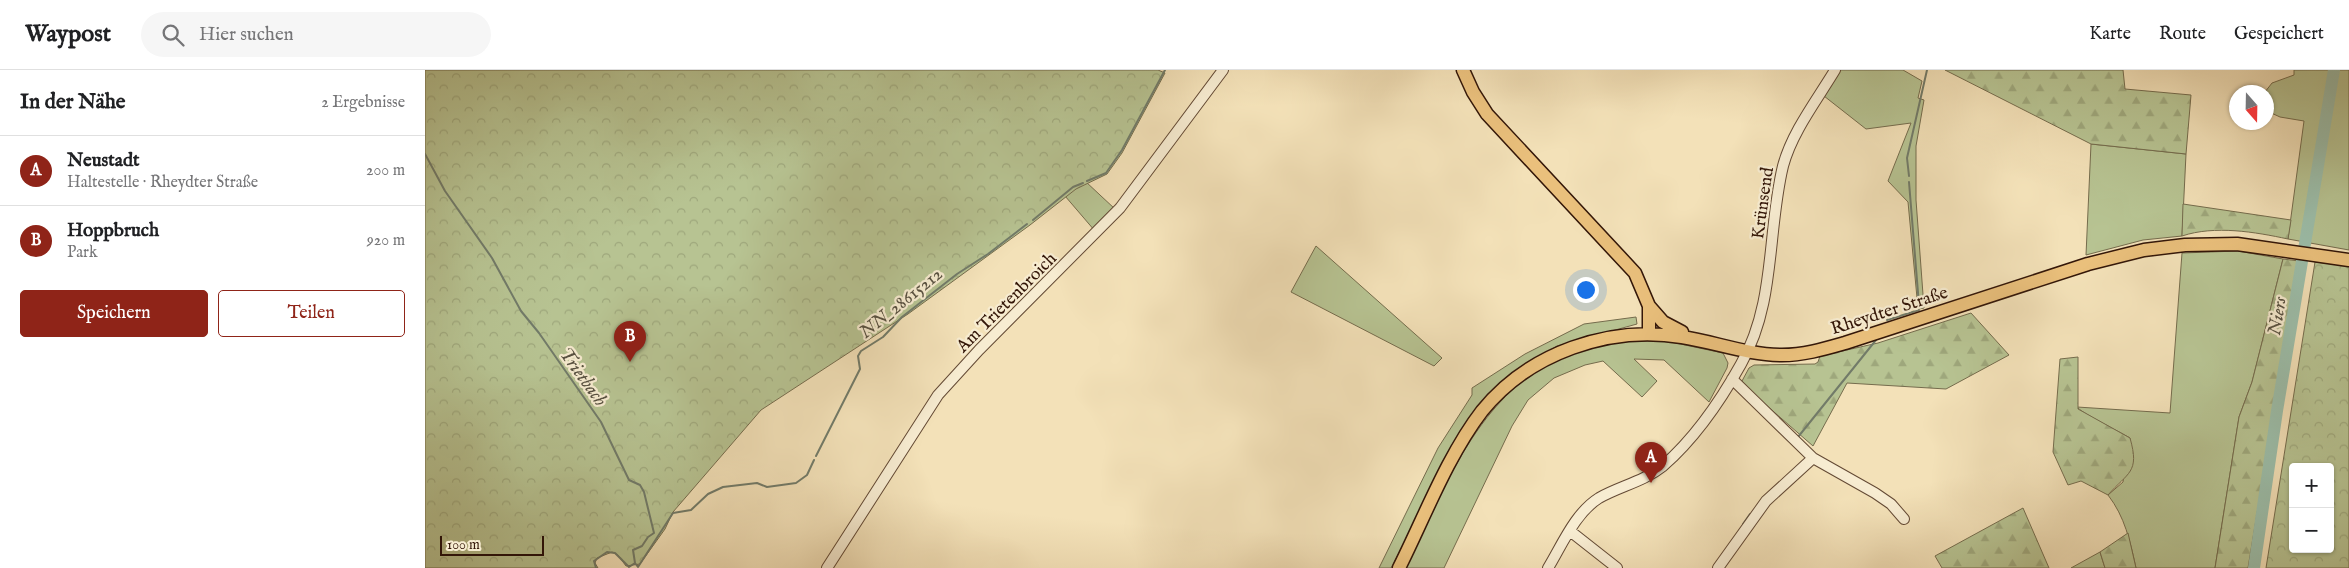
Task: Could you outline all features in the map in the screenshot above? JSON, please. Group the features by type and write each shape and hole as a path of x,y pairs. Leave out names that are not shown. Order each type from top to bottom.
{"main road":[{"path":"1463,70 1477,99 1497,125 1632,268 1641,283 1649,306 1649,334"},
{"name":"Rheydter Straße","path":"1701,340 1748,351 1787,355 1817,351 2075,268 2131,252 2185,245 2224,243 2317,254 2349,260"},
{"path":"1649,306 1666,324 1701,340"},
{"path":"1399,568 1459,448 1483,410 1500,393 1533,367 1564,351 1614,336 1649,334 1701,340"}],"street":[{"name":"Am Trietenbroich","path":"827,568 938,395 979,350 1121,208 1223,70"},
{"name":"Krünsend","path":"1748,351 1767,287 1780,181 1785,159 1797,134 1835,70"},
{"path":"1548,568 1585,511 1598,499 1639,482 1668,461 1691,436 1732,379 1748,351"},
{"path":"1732,379 1813,458 1875,493 1904,519"},
{"path":"1718,568 1766,501 1813,458"},
{"path":"1570,532 1617,568"}],"green space":[{"path":"425,70 1158,70 1165,73 1122,153 1107,174 1076,189 908,314 761,410 673,512 665,529 640,564 626,566 618,555 612,552 597,558 595,563 598,568 425,568"},
{"path":"1839,70 1903,70 1922,81 1918,98 1924,100 1916,146 1916,200 1924,308 1919,309 1917,298 1908,202 1888,181 1911,123 1866,129 1824,96"},
{"path":"1945,70 2123,70 2125,89 2191,95 2186,154 2091,144"},
{"path":"2294,70 2349,70 2349,250 2288,239 2304,121 2274,114 2274,85 2270,85 2294,75"},
{"path":"2091,144 2186,154 2182,236 2143,240 2086,255"},
{"path":"1085,181 1115,209 1095,231 1065,196"},
{"path":"2183,204 2291,220 2288,239 2249,232 2221,230 2182,236"},
{"path":"1316,246 1442,358 1434,366 1291,292"},
{"path":"2238,251 2283,259 2252,382 2239,417 2215,568 2136,568 2123,521 2108,495 2123,482 2130,438 2077,407 2170,413 2182,253"},
{"path":"2283,259 2299,261 2248,568 2215,568 2239,417 2252,382"},
{"path":"2315,262 2349,266 2349,568 2266,568"},
{"path":"1971,313 2009,355 1946,389 1847,383 1813,446 1743,385 1742,381 1749,368 1754,365 1815,364 1820,356 1878,343"},
{"path":"1636,317 1637,324 1557,346 1520,369 1438,478 1391,568 1379,568 1438,448 1472,395 1472,388 1525,354 1584,324"},
{"path":"1635,341 1666,341 1723,353 1728,363 1727,368 1709,402 1664,360 1634,359 1657,381 1642,397 1603,361 1585,365 1554,378 1528,400 1512,426 1444,568 1405,568 1456,464 1476,432 1499,403 1526,378 1558,359 1597,345"},
{"path":"2078,357 2078,409 2130,438 2133,450 2133,465 2130,471 2108,495 2081,481 2068,485 2053,452 2060,359"},
{"path":"2023,508 2049,568 1942,568 1935,556"},
{"path":"2128,533 2136,568 2105,568 2100,552"},
{"path":"2100,552 2105,568 2071,568"}],"waterway":[{"name":"NN_28615212","path":"1087,181 1106,173 1122,150 1165,70"},
{"path":"1909,176 1907,158 1927,70"},
{"name":"Niers","path":"2254,568 2277,411 2334,70"},
{"name":"Trietbach","path":"425,154 445,191 492,258 521,311 539,333 601,422 629,480 640,485 644,492 654,533 648,537 642,546 633,550 635,563 629,567 615,553 607,552 594,561 596,568"},
{"path":"1909,182 1919,305"},
{"name":"NN_28615212","path":"1033,220 1073,187 1083,183"},
{"name":"NN_28615212","path":"816,456 860,369 858,356 861,351 883,337 902,317 957,274 988,254 1027,224"},
{"path":"1887,320 1919,310"},
{"path":"1798,437 1876,340"},
{"name":"NN_28615212","path":"635,563 638,567 673,513 691,510 708,494 723,487 757,483 767,487 796,483 807,475 814,460"},
{"path":"1743,524 1750,514"}],"place":[{"name":"Hoppbruch","path":"630,362"},
{"name":"Neustadt","path":"1651,483"}]}
